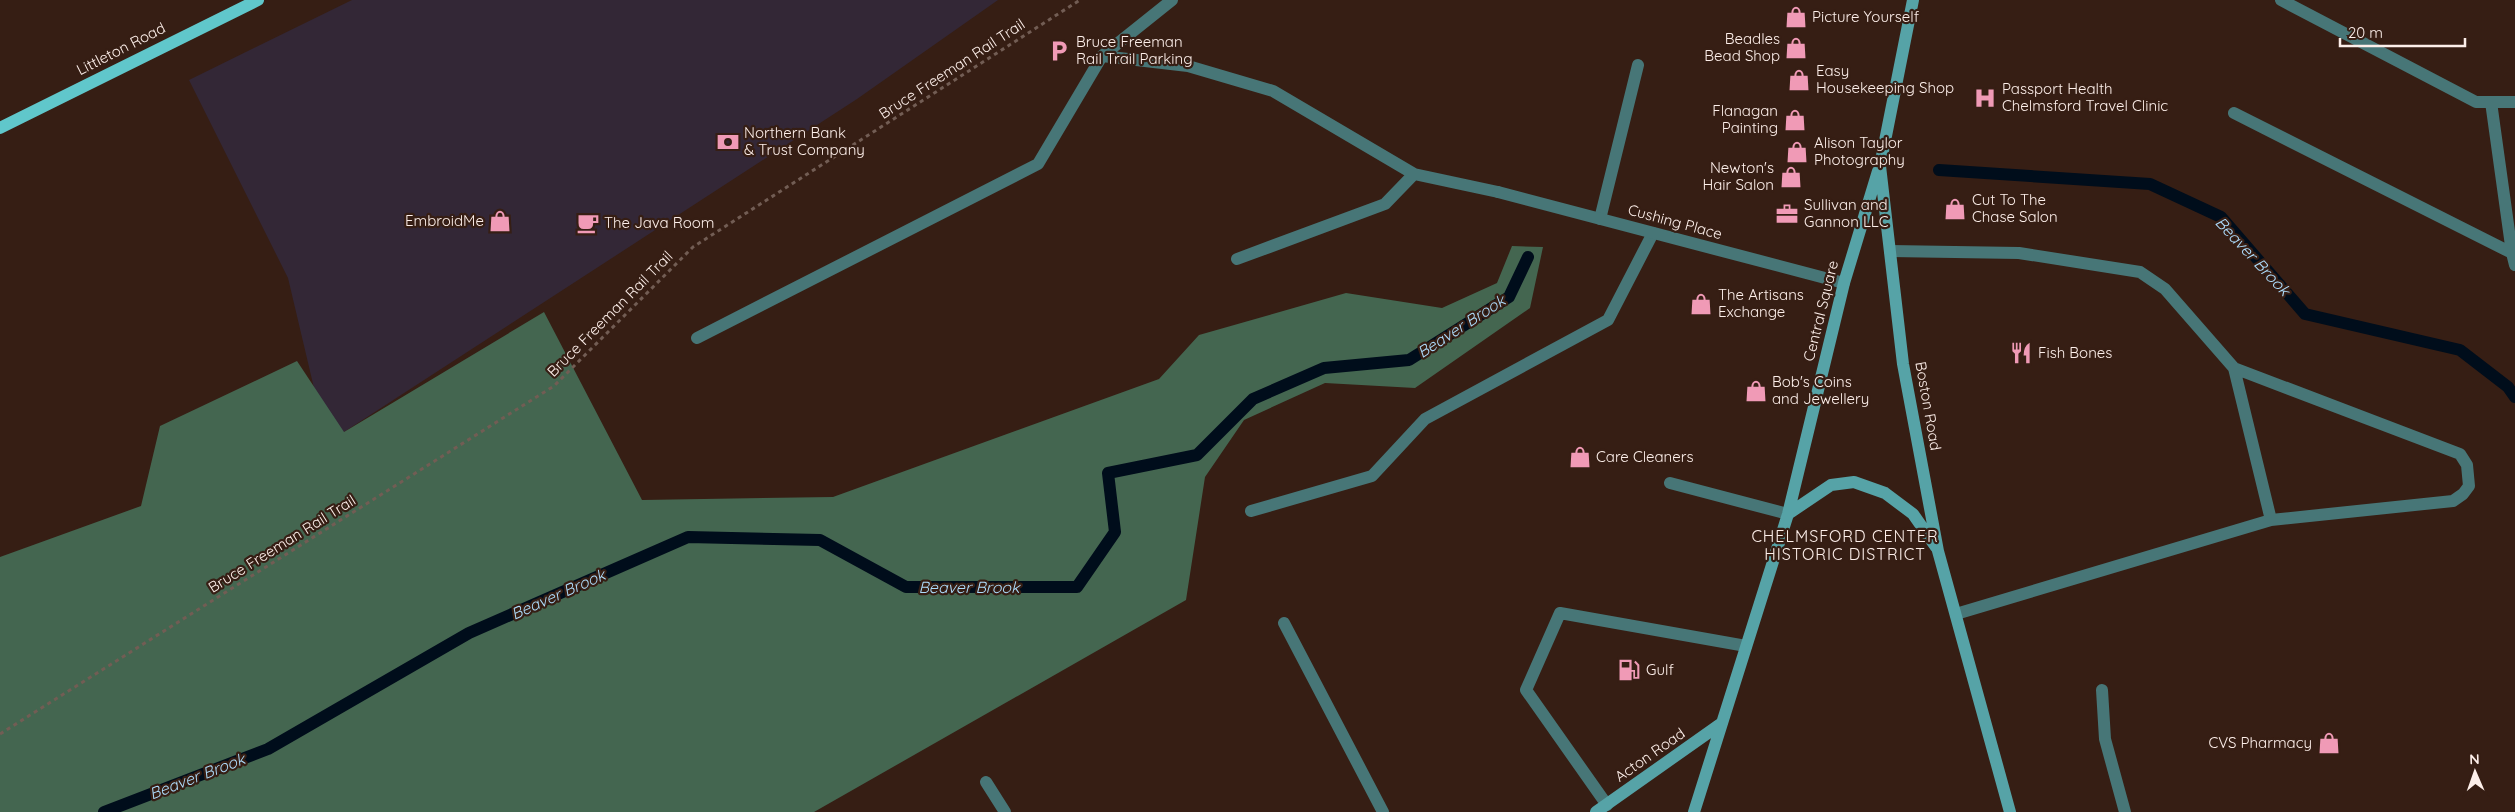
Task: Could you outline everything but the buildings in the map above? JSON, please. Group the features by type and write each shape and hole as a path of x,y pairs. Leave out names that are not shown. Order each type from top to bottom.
{"main road":[{"name":"Littleton Road","path":"0,128 258,0"},
{"name":"Boston Road","path":"1913,0 1880,166 1903,364 1938,551 2010,812"},
{"name":"Central Square","path":"1694,812 1788,514 1844,283 1880,166"},
{"path":"1788,514 1831,485 1854,482 1885,493 1913,514 1938,551"},
{"name":"Acton Road","path":"1601,808 1722,723"}],"street":[{"path":"697,338 1038,164 1102,56 1172,0"},
{"path":"2281,0 2476,102 2515,102"},
{"name":"Cushing Place","path":"1102,56 1188,66 1273,91 1414,174 1498,192 1844,283"},
{"path":"1600,219 1638,65"},
{"path":"2491,102 2513,259"},
{"path":"2234,113 2513,259"},
{"path":"1237,259 1385,204 1414,174"},
{"path":"1251,511 1372,476 1425,419 1608,320 1653,232"},
{"path":"1890,251 2019,253 2140,272 2165,288 2234,368 2271,520"},
{"path":"1956,614 2271,520 2452,501 2463,494 2470,486 2467,465 2460,454 2234,368"},
{"path":"1670,483 1788,514"},
{"path":"1601,808 1526,690 1560,613 1746,646"},
{"path":"1284,623 1383,812"},
{"path":"2102,690 2105,739 2125,812"},
{"path":"986,782 1005,812"}],"path":[{"name":"Bruce Freeman Rail Trail","path":"0,734 554,386 693,247 1080,0"}],"shaded area":[{"path":"352,0 998,0 857,99 327,443 288,278 189,80"}],"green space":[{"path":"1512,246 1543,247 1530,308 1415,388 1325,383 1244,420 1205,477 1186,600 814,812 0,812 0,557 141,506 160,426 297,361 344,432 544,312 642,500 833,497 1159,379 1199,335 1346,293 1442,308 1497,283"}],"waterway":[{"name":"Beaver Brook","path":"1939,170 2150,184 2221,217 2305,314 2460,350 2508,387 2515,397"},
{"name":"Beaver Brook","path":"104,812 268,749 469,633 688,537 820,540 906,587 1077,587 1115,532 1108,473 1197,455 1253,399 1324,368 1409,360 1509,297 1528,257"}],"place":[{"name":"Picture Yourself","path":"1796,17"},
{"name":"Beadles Bead Shop","path":"1796,48"},
{"name":"Bruce Freeman Rail Trail Parking","path":"1059,51"},
{"name":"Easy Housekeeping Shop","path":"1799,80"},
{"name":"Passport Health Chelmsford Travel Clinic","path":"1985,98"},
{"name":"Flanagan Painting","path":"1795,120"},
{"name":"Northern Bank & Trust Company","path":"728,142"},
{"name":"Alison Taylor Photography","path":"1797,152"},
{"name":"Newton's Hair Salon","path":"1791,177"},
{"name":"Cut To The Chase Salon","path":"1955,209"},
{"name":"Sullivan and Gannon LLC","path":"1787,214"},
{"name":"EmbroidMe","path":"500,221"},
{"name":"The Java Room","path":"588,223"},
{"name":"The Artisans Exchange","path":"1701,304"},
{"name":"Fish Bones","path":"2021,353"},
{"name":"Bob's Coins and Jewellery","path":"1756,391"},
{"name":"Care Cleaners","path":"1580,457"},
{"name":"Gulf","path":"1629,670"},
{"name":"CVS Pharmacy","path":"2329,743"}],"district":[{"name":"CHELMSFORD CENTER HISTORIC DISTRICT","path":"1845,545"}]}
